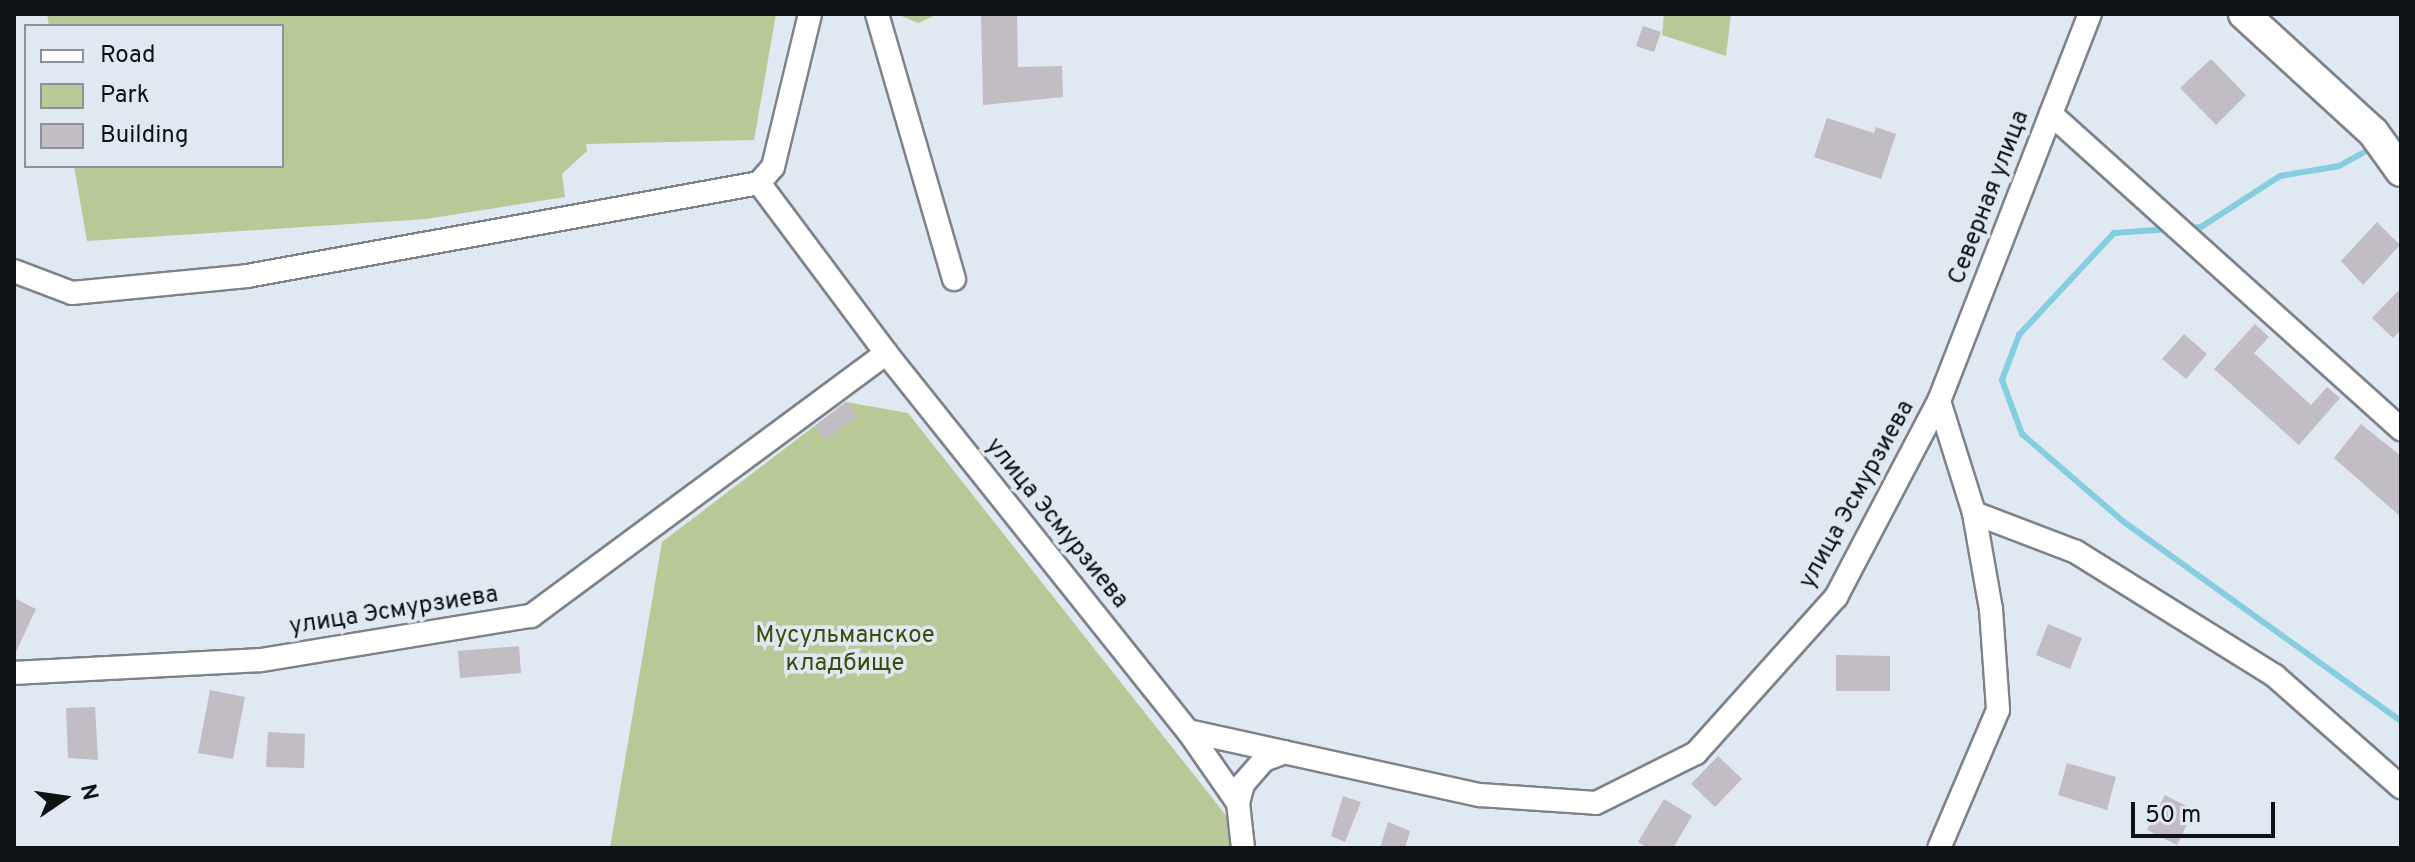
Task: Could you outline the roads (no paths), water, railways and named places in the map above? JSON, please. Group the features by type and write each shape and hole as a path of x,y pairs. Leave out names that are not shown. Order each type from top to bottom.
{"street":[{"path":"14,271 72,293 247,276 759,183 773,167 810,14"},
{"path":"877,14 954,279"},
{"name":"Северная улица","path":"1939,401 2090,14"},
{"path":"2244,14 2373,132 2401,171"},
{"path":"2051,114 2401,429"},
{"path":"759,183 886,353"},
{"name":"улица Эсмурзиева","path":"14,673 261,660 531,616 886,353 1188,731 1480,795 1596,803 1696,753 1836,597 1939,401"},
{"path":"1939,401 1974,513 1991,609 1998,710 1939,848"},
{"path":"1974,513 2076,552 2275,676 2401,787"},
{"path":"1188,731 1238,803 1243,848"},
{"path":"1238,803 1252,771 1285,752"}],"waterway":[{"path":"2189,228 2201,227 2280,176 2339,166 2373,147"},
{"path":"2170,229 2114,233 2019,335 2002,380 2022,434 2124,522 2401,721"}],"park label":[{"name":"Мусульманское кладбище","path":"845,651"}]}
